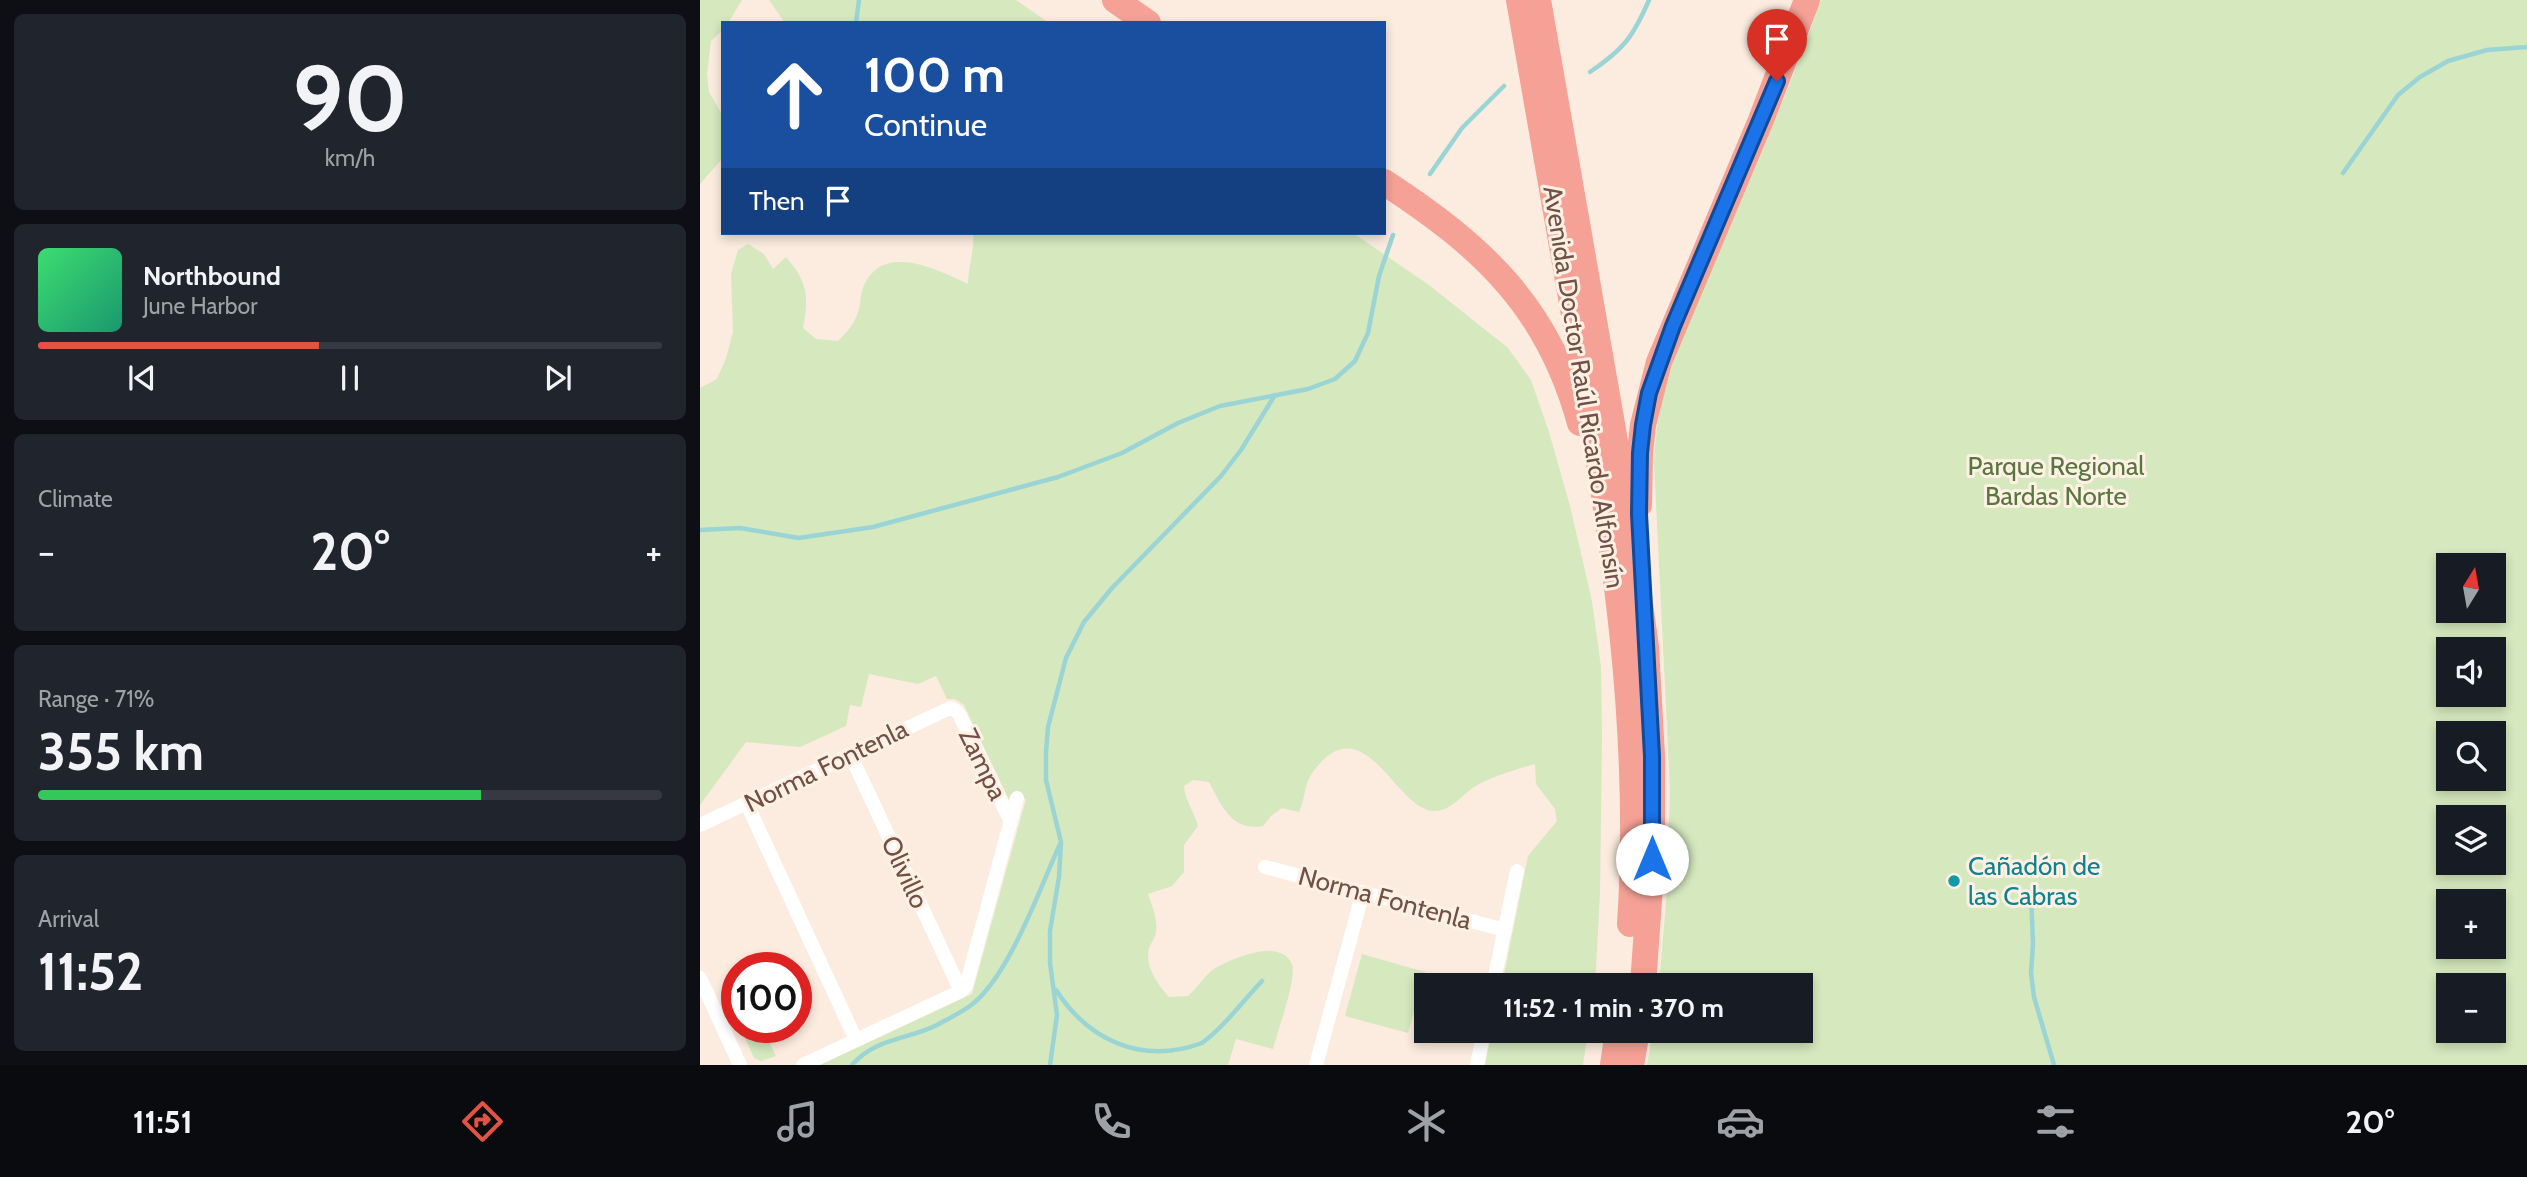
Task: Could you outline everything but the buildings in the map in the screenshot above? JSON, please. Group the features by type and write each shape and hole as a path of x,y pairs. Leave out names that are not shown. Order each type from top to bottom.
{"highway":[{"path":"1115,0 1145,21"},
{"name":"Avenida Doctor Raúl Ricardo Alfonsín","path":"1519,0 1612,550 1627,687 1633,778 1631,909 1626,973"},
{"name":"Avenida Doctor Raúl Ricardo Alfonsín","path":"1538,0 1626,504 1646,647 1652,756 1652,846 1644,973"},
{"path":"1646,647 1639,484 1640,453 1649,393 1673,326 1761,120 1807,0"},
{"path":"1386,183 1436,216 1465,240 1500,272 1531,315 1558,365 1573,402 1612,550"},
{"path":"1613,1065 1616,1043"},
{"path":"1631,1065 1635,1043"}],"street":[{"name":"Norma Fontenla","path":"700,825 944,709 953,708"},
{"name":"Zampa","path":"953,708 960,714 1011,822"},
{"name":"Olivillo","path":"850,754 961,990"},
{"path":"803,1065 966,986 1017,798"},
{"path":"747,804 856,1040"},
{"name":"Norma Fontenla","path":"1265,867 1505,930"},
{"path":"1496,973 1517,871"},
{"path":"1316,1065 1363,892"},
{"path":"700,978 740,1065"},
{"path":"1477,1065 1482,1043"}],"green space":[{"path":"700,0 742,0 729,21 721,21 721,32 711,41 707,74 709,92 721,113 721,160 700,184"},
{"path":"769,0 1016,0 1046,21 784,21"},
{"name":"Parque Regional Bardas Norte","path":"1821,0 2527,0 2527,1065 1647,1065 1651,1043 1813,1043 1813,973 1660,973 1668,878 1670,789 1654,462 1657,430 1680,342 1789,87"},
{"path":"973,235 1356,235 1429,285 1508,348 1531,380 1549,432 1570,506 1592,601 1601,667 1602,738 1600,893 1596,973 1504,973 1528,856 1557,821 1555,809 1536,784 1535,764 1484,782 1449,807 1433,811 1419,806 1365,754 1350,749 1334,752 1316,768 1307,785 1299,812 1282,808 1263,826 1252,827 1236,821 1224,808 1209,782 1193,780 1184,786 1198,826 1184,845 1184,872 1172,886 1148,894 1156,927 1148,961 1157,981 1169,997 1188,996 1214,969 1232,960 1268,951 1287,956 1292,965 1292,981 1273,1049 1236,1039 1228,1065 820,1065 972,994 1026,799 1011,794 1009,800 964,705 955,699 947,699 936,676 918,684 869,674 861,707 850,705 846,726 800,747 746,742 700,805 700,388 717,379 726,358 733,332 731,274 738,250 748,244 764,254 773,269 786,257 799,274 806,299 803,328 816,339 838,341 848,330 871,274 883,265 896,262 926,266 968,284"},
{"path":"1362,954 1425,972 1414,973 1414,1011 1408,1033 1345,1016"},
{"path":"747,1043 770,1043 776,1056 761,1061 754,1058"},
{"path":"1490,1043 1586,1043 1583,1065 1485,1065"}],"waterway":[{"path":"856,21 859,0"},
{"path":"1590,72 1626,41 1638,24 1649,0"},
{"path":"2343,173 2398,95 2420,77 2448,61 2487,50 2527,47"},
{"path":"1430,174 1462,128 1504,86"},
{"path":"700,530 740,528 799,538 873,527 1058,477 1122,453 1178,423 1220,406 1308,389 1335,379 1355,361 1368,333 1379,276 1393,235"},
{"path":"1050,1065 1057,1015 1050,963 1050,931 1059,877 1061,842 1046,780 1046,752 1048,727 1066,658 1084,622 1112,588 1221,476 1241,450 1275,395"},
{"path":"852,1065 881,1044 926,1030 950,1018 970,1006 984,993 1022,931 1060,844"},
{"path":"2031,893 2031,973 2034,997 2054,1065"},
{"path":"1056,990 1069,1008 1101,1035 1119,1044 1159,1051 1202,1043 1262,981"}],"place":[{"name":"Cañadón de las Cabras","path":"1954,881"}],"route":[{"path":"1652,859 1652,756 1639,514 1643,425 1649,393 1673,326 1777,81"}]}
